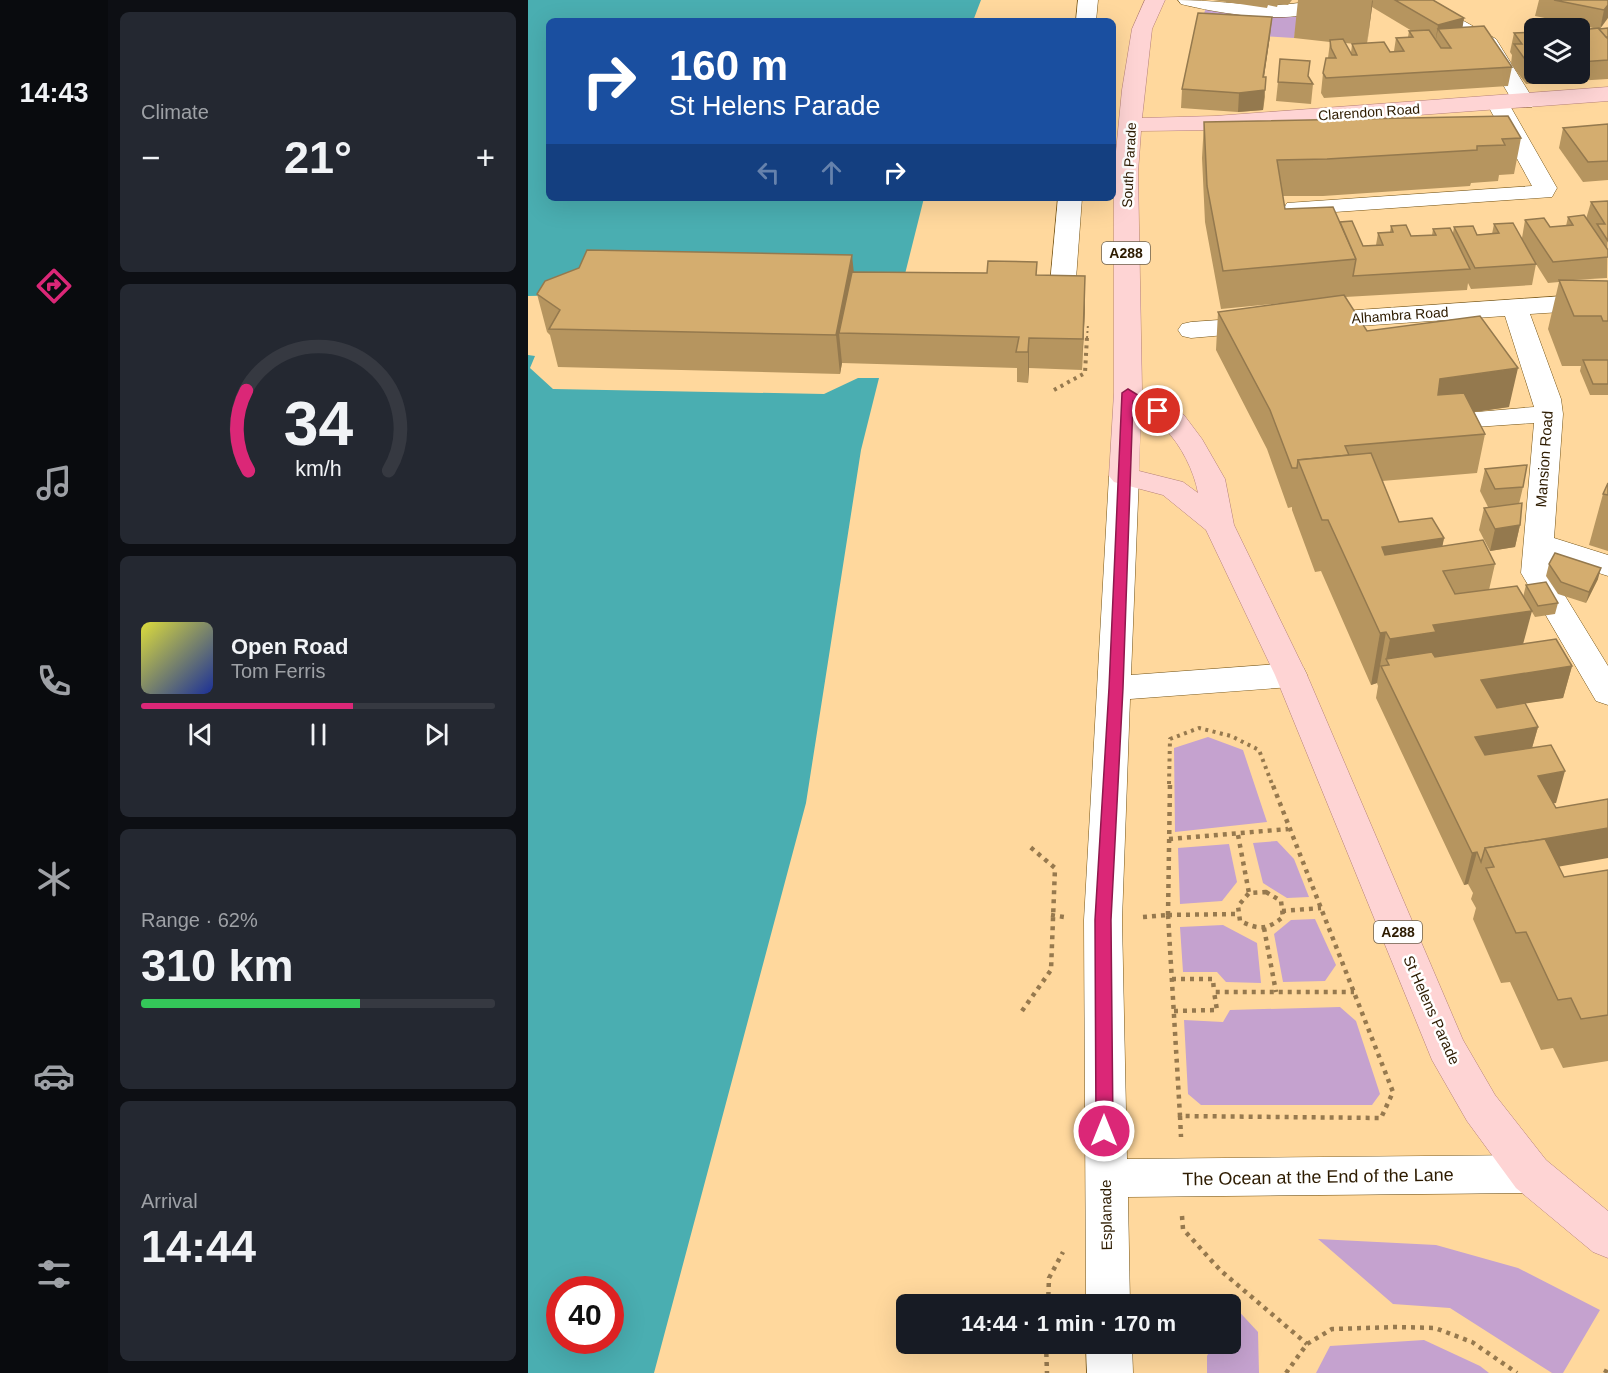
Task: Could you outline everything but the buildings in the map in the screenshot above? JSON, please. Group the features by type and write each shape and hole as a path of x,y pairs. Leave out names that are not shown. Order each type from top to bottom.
{"main road":[{"name":"South Parade","path":"1127,334 1126,172 1142,29 1155,0"},
{"name":"Clarendon Road","path":"1130,125 1215,123 1498,104 1608,94"},
{"name":"Esplanade","path":"1124,476 1128,393 1127,334"},
{"name":"St Helens Parade","path":"1128,393 1174,421 1188,439 1210,479 1219,525 1291,675 1446,1048 1481,1108 1531,1174 1608,1238"},
{"name":"St Helens Parade","path":"1124,476 1173,488 1219,525"}],"street":[{"path":"1086,18 1088,0"},
{"path":"1188,0 1275,11 1300,9 1323,0"},
{"path":"1411,0 1489,43 1524,102"},
{"path":"1304,240 1293,213 1295,208 1544,192 1545,188 1498,104"},
{"path":"1062,296 1070,201"},
{"name":"Alhambra Road","path":"1191,330 1608,300"},
{"name":"Mansion Road","path":"1515,307 1547,399 1549,414 1536,573 1608,693"},
{"path":"1475,419 1549,414"},
{"name":"Esplanade","path":"1108,1294 1103,920 1116,688 1124,476"},
{"path":"1538,543 1608,566"},
{"path":"1116,688 1291,675"},
{"name":"The Ocean at the End of the Lane","path":"1105,1178 1531,1174"},
{"path":"1109,1354 1110,1373"}],"path":[{"path":"1054,390 1085,373 1088,305 1062,296"},
{"path":"1199,728 1231,736 1259,750 1288,829 1394,1092 1381,1118 1180,1116 1168,915 1170,739 1199,728"},
{"path":"1169,839 1288,829"},
{"path":"1238,835 1249,893"},
{"path":"1022,1011 1051,970 1051,915 1055,868 1029,846"},
{"path":"1266,892 1281,901 1283,917 1269,928 1240,921 1238,906 1249,893 1266,892"},
{"path":"1282,911 1321,908"},
{"path":"1051,915 1103,920 1168,915 1239,914"},
{"path":"1264,928 1276,992"},
{"path":"1172,979 1213,979 1217,1010 1174,1011"},
{"path":"1214,992 1354,992"},
{"path":"1220,1270 1307,1344"},
{"path":"1286,1373 1307,1344 1332,1329 1435,1328 1472,1342 1517,1373"},
{"path":"1046,1354 1047,1373"},
{"path":"1605,1373 1608,1367"}],"shaded area":[{"path":"1206,8 1298,16 1294,38 1197,32"},
{"path":"1208,737 1243,750 1267,822 1175,832 1174,748"},
{"path":"1277,841 1294,859 1309,897 1287,898 1263,883 1253,843"},
{"path":"1229,844 1237,882 1222,901 1180,904 1178,848"},
{"path":"1315,919 1336,965 1325,981 1283,982 1274,934 1291,920"},
{"path":"1223,925 1257,943 1261,983 1226,982 1217,972 1183,972 1180,927"},
{"path":"1340,1007 1356,1021 1380,1094 1372,1105 1201,1105 1188,1094 1184,1020 1223,1022 1230,1010"},
{"path":"1318,1239 1436,1245 1518,1268 1600,1310 1563,1373 1552,1373 1450,1308 1393,1304"},
{"path":"1241,1314 1258,1332 1259,1373 1207,1373 1208,1354 1241,1354"},
{"path":"1424,1340 1480,1366 1489,1373 1316,1373 1330,1346"}],"water":[{"path":"528,0 981,0 974,18 546,18 546,201 923,201 861,450 806,803 654,1373 528,1373"}],"pier":[{"path":"905,288 882,378 858,378 824,394 553,389 530,368 535,356 528,355 528,296"}],"route":[{"path":"1104,1131 1103,920 1116,688 1128,393 1158,411"}]}
